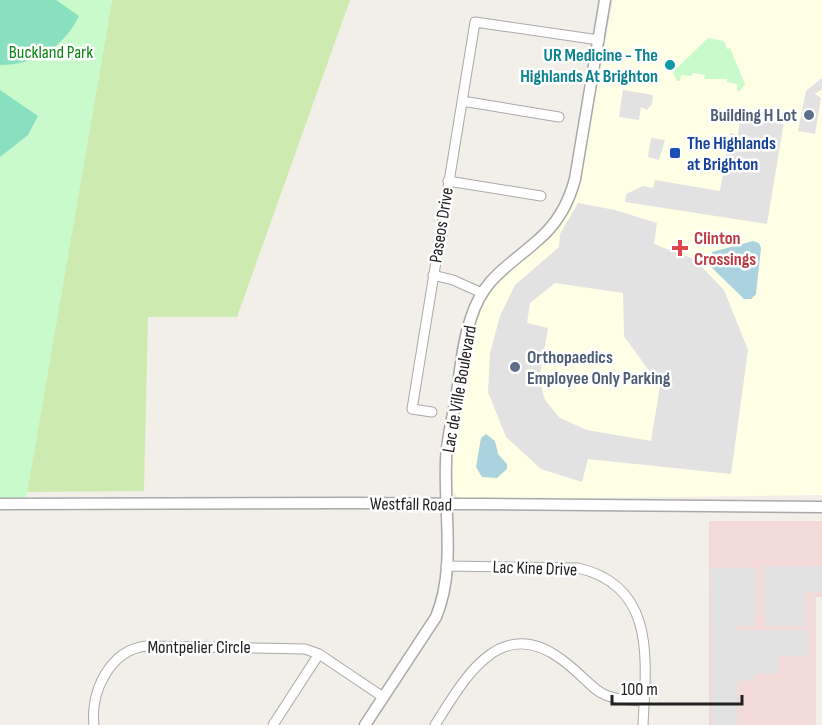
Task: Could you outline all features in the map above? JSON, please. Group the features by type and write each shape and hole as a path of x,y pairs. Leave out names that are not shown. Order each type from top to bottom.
{"street":[{"name":"Lac de Ville Boulevard","path":"365,725 436,617 444,595 446,459 467,332 482,293 499,270 549,229 567,204 575,178 605,0"},
{"name":"Paseos Drive","path":"432,412 412,409 475,22 599,40"},
{"path":"462,101 559,117"},
{"path":"448,181 541,196"},
{"path":"433,275 453,280 482,293"},
{"name":"Westfall Road","path":"0,504 822,507"},
{"name":"Lac Kine Drive","path":"446,566 567,567 587,570 612,581 629,599 642,630 643,725"},
{"name":"Montpelier Circle","path":"94,725 94,703 107,672 115,660 132,649 146,646 295,648 319,654 383,697"},
{"path":"435,725 476,665 498,650 513,646 539,648 551,653 605,697 644,701"},
{"path":"273,725 319,654"}],"shaded area":[{"name":"Clinton Crossings","path":"613,0 822,0 822,495 461,500 453,493 452,459 476,319 488,294 501,276 552,235 578,190"},
{"name":"Building H Lot","path":"822,78 822,89 815,94 821,98 815,134 798,131 806,91"},
{"path":"623,90 653,95 652,104 647,110 641,107 639,120 619,117"},
{"path":"760,118 784,122 767,224 625,202 626,194 643,186 653,188 655,180 720,191 730,133 738,135 740,119"},
{"path":"651,138 665,140 659,160 648,157"},
{"path":"578,203 615,210 657,223 654,244 694,259 724,290 748,350 731,474 588,459 582,482 541,469 506,437 488,392 490,353 500,316 515,285 559,247 560,234","holes":["555,283 623,293 624,336 660,386 651,441 587,430 560,418 545,400 539,380 548,328 527,323 530,303"]},
{"path":"709,521 822,521 822,597 816,597 816,725 709,725"},
{"path":"764,566 822,566 822,592 804,592 805,626 765,626"},
{"path":"711,568 755,568 755,626 736,626 736,630 808,630 808,656 778,656 778,674 754,674 754,680 737,681 737,725 712,725"}],"green space":[{"name":"Buckland Park","path":"0,0 112,0 26,499 0,499"},
{"path":"0,0 56,0 79,16 65,37 47,52 25,62 0,65"},
{"path":"112,0 350,0 237,317 148,317 144,491 27,492"},
{"path":"708,38 724,41 727,49 730,48 745,84 740,91 737,91 737,84 727,82 727,79 704,79 705,75 693,73 692,76 681,75 680,81 677,81 673,72"},
{"path":"0,90 38,116 28,135 0,157"}],"water":[{"path":"753,241 759,243 761,248 756,294 751,299 744,299 708,264 712,252"},
{"path":"486,434 495,441 498,454 507,464 507,469 497,478 482,477 476,467 481,438"}],"place":[{"name":"UR Medicine - The Highlands At Brighton","path":"670,65"},
{"name":"Building H Lot","path":"809,115"},
{"name":"The Highlands at Brighton","path":"675,153"},
{"name":"Clinton Crossings","path":"680,248"},
{"name":"Orthopaedics Employee Only Parking","path":"515,367"}]}
